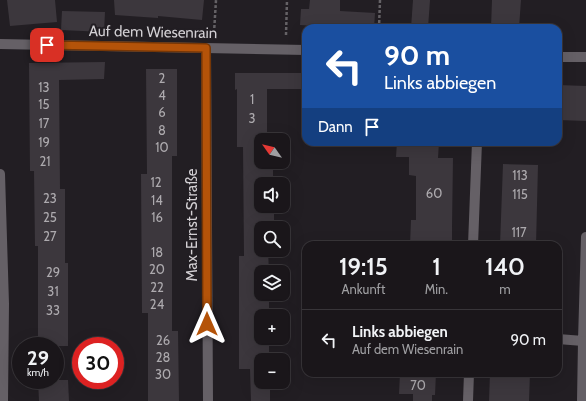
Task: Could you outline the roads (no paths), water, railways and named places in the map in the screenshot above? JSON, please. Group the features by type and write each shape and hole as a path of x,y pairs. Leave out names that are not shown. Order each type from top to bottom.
{"street":[{"name":"Auf dem Wiesenrain","path":"0,44 302,50"},
{"name":"Max-Ernst-Straße","path":"208,401 209,48"},
{"path":"562,57 586,58"},
{"path":"473,241 477,146"},
{"path":"0,174 3,401"},
{"path":"582,401 586,237"},
{"path":"562,339 583,341"},
{"path":"468,401 469,377"}]}
